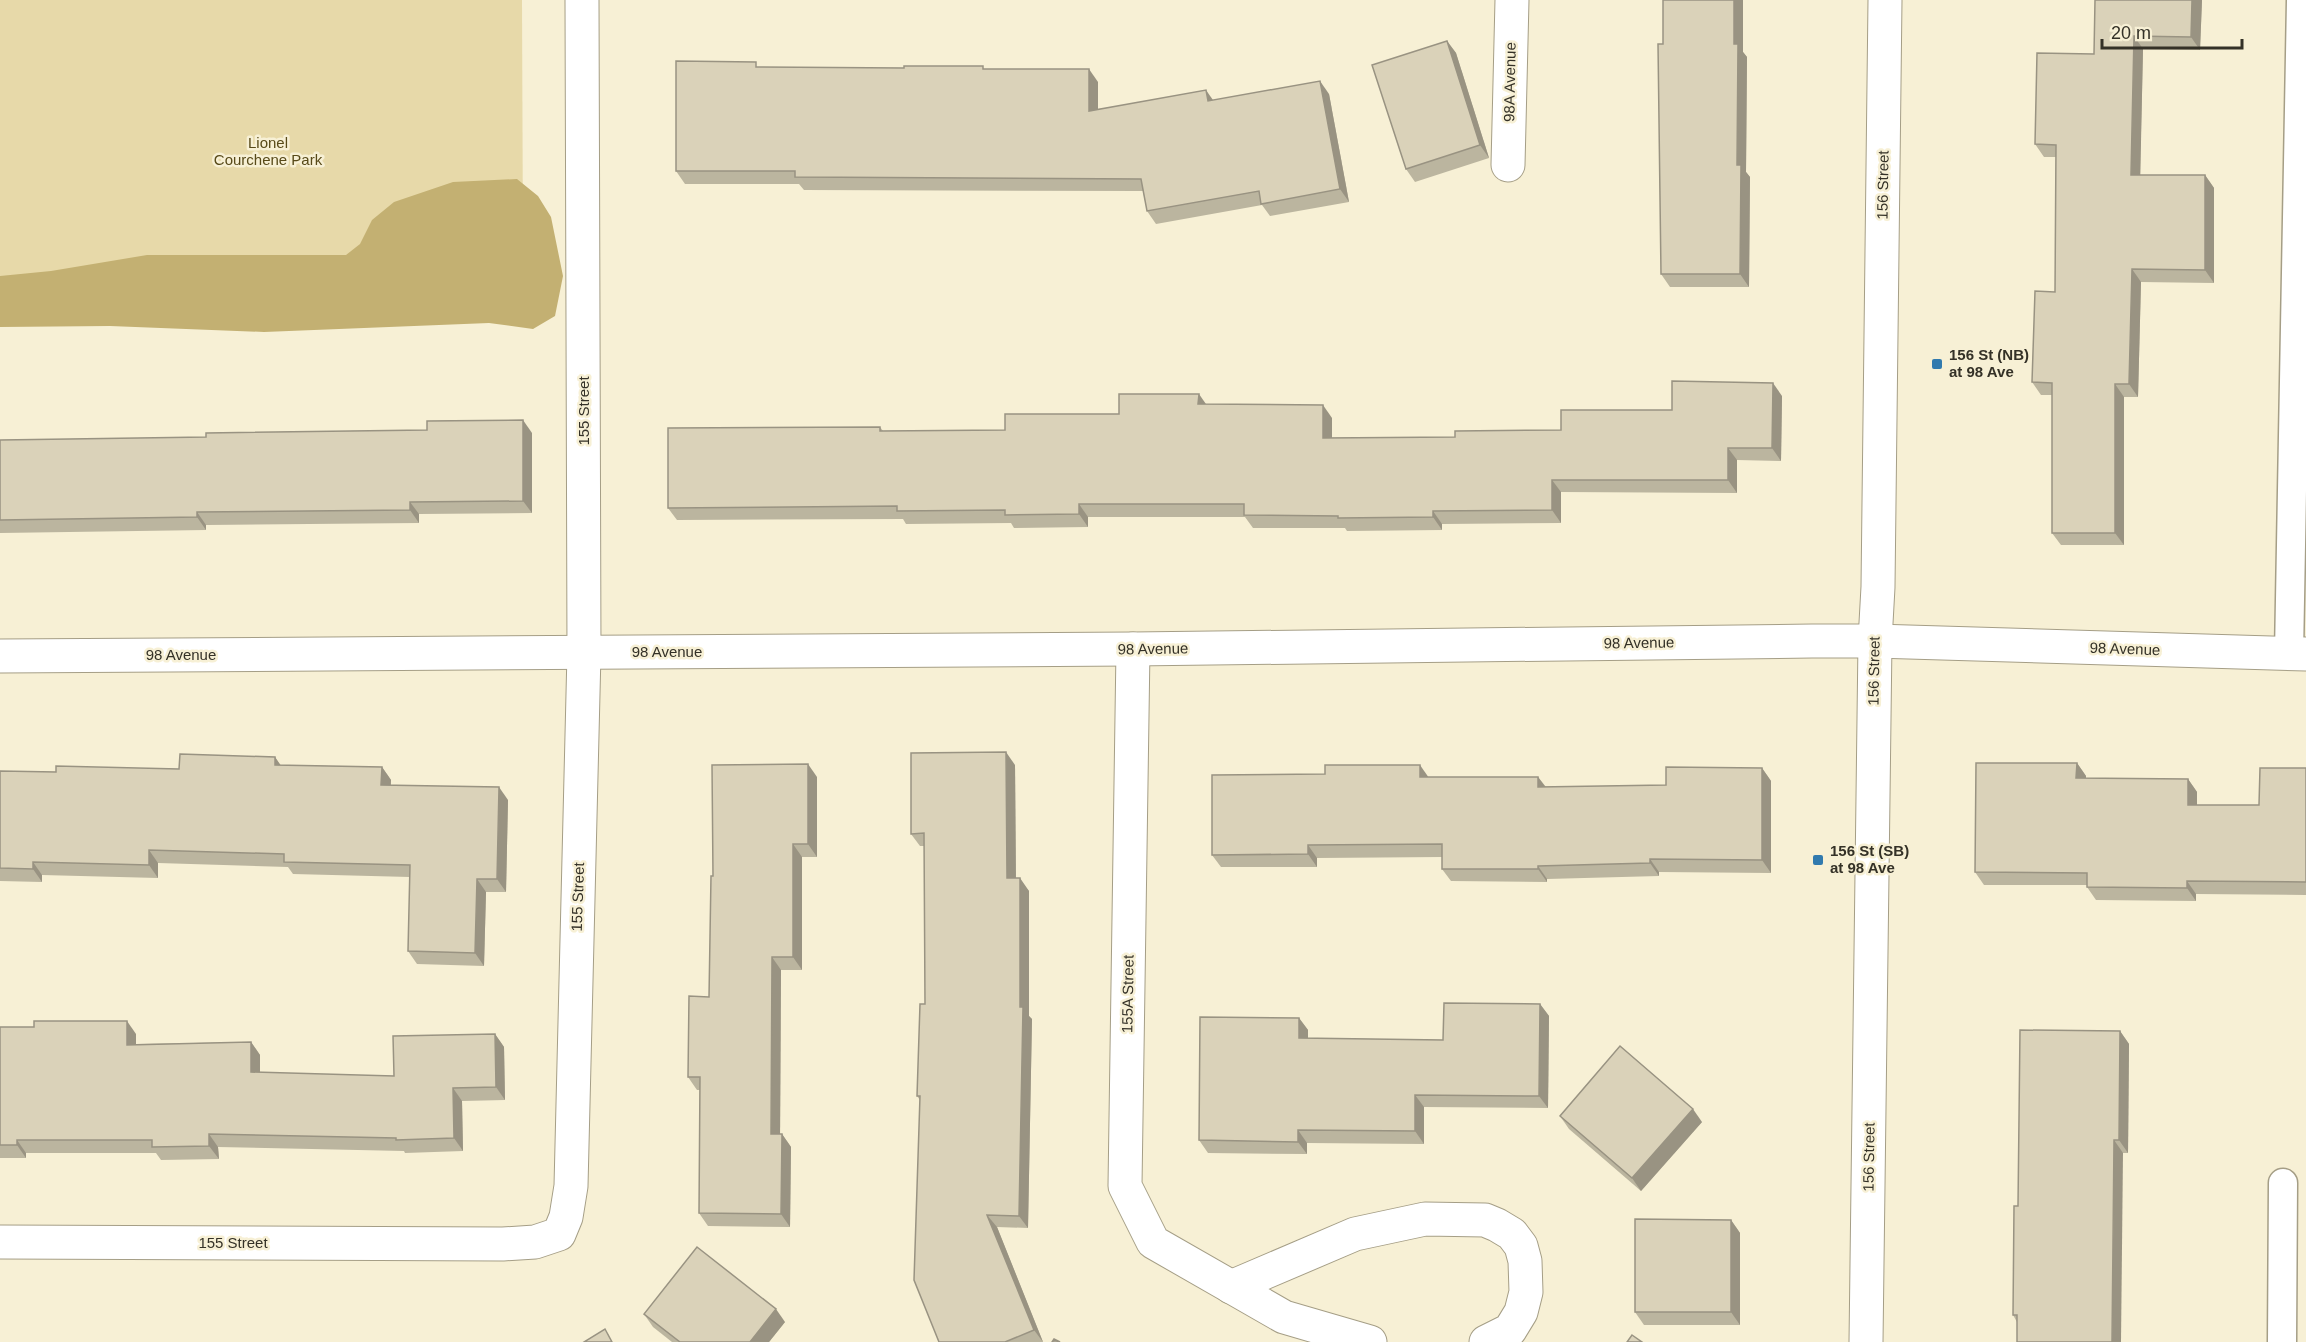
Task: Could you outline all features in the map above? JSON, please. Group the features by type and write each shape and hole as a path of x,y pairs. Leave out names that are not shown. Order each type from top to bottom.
{"street":[{"name":"155 Street","path":"1,1243 503,1244 535,1242 559,1234 566,1217 571,1186 584,653 582,0"},
{"name":"98A Avenue","path":"1508,165 1512,0"},
{"name":"156 Street","path":"1866,1342 1886,0"},
{"name":"98 Avenue","path":"0,656 1133,649 1875,640 2298,654"},
{"name":"155A Street","path":"1133,649 1125,1186 1153,1242 1284,1317 1370,1342"},
{"path":"1231,1287 1355,1234 1425,1219 1485,1220 1512,1234 1521,1246 1526,1261 1526,1292 1521,1312 1510,1330 1486,1342"}],"lane":[{"path":"2298,654 2301,0"},
{"path":"2282,1342 2283,1183"}],"green space":[{"name":"Lionel Courchene Park","path":"0,0 522,0 523,250 0,303"}],"shaded area":[{"path":"517,179 538,196 551,217 563,276 555,316 533,329 489,323 264,332 110,326 0,327 0,276 51,271 147,255 346,255 360,244 372,220 394,202 453,182"}],"building":[{"path":"1663,0 1734,0 1734,44 1738,44 1737,165 1741,165 1740,274 1661,274 1658,44 1663,44"},
{"path":"2095,0 2192,0 2191,37 2134,36 2131,175 2205,175 2205,270 2132,269 2129,384 2115,384 2115,533 2052,533 2052,383 2032,382 2035,291 2055,292 2056,145 2035,144 2037,53 2094,54"},
{"path":"1447,41 1480,145 1406,169 1372,65"},
{"path":"676,61 756,62 756,67 983,66 983,69 1089,69 1089,111 1206,90 1208,101 1320,81 1340,189 1261,204 1259,191 1147,211 1141,179 795,177 795,171 676,171"},
{"path":"1672,381 1773,383 1772,448 1728,448 1728,480 1552,480 1552,510 1433,511 1433,517 1338,518 1338,516 1244,515 1244,504 1079,504 1079,514 1005,515 1005,510 897,511 897,506 668,508 668,428 880,427 880,431 1005,430 1005,414 1119,414 1119,394 1199,394 1198,404 1323,405 1323,438 1455,437 1455,431 1561,430 1561,410 1672,410"},
{"path":"523,420 523,501 410,502 410,510 197,512 197,517 0,520 0,440 206,437 206,433 427,430 427,421"},
{"path":"1006,752 1007,878 1020,878 1020,1007 1023,1007 1019,1216 987,1215 1034,1330 1005,1342 939,1342 914,1280 920,1096 917,1096 920,1004 925,1004 924,833 911,834 911,753"},
{"path":"180,754 275,757 275,765 382,767 381,785 499,787 497,879 477,879 475,953 408,951 410,865 284,862 284,854 149,850 149,865 33,862 33,869 0,868 0,771 56,772 56,766 179,769"},
{"path":"1976,763 2077,763 2076,778 2188,779 2188,805 2259,805 2260,768 2306,768 2306,882 2187,881 2187,888 2087,887 2087,873 1975,872"},
{"path":"808,764 808,844 793,844 793,957 772,957 771,1134 782,1134 781,1214 699,1213 700,1077 688,1077 689,996 709,997 711,876 713,876 712,765"},
{"path":"1325,765 1420,765 1420,777 1538,777 1538,787 1666,785 1666,767 1762,768 1762,860 1650,859 1650,863 1538,866 1538,869 1442,869 1442,844 1308,845 1308,854 1212,855 1212,775 1325,774"},
{"path":"1444,1003 1540,1004 1539,1096 1415,1095 1415,1131 1298,1130 1298,1142 1199,1140 1200,1017 1299,1018 1299,1038 1443,1040"},
{"path":"34,1021 127,1021 127,1045 251,1042 251,1072 394,1076 393,1036 495,1034 496,1087 453,1088 454,1138 396,1140 396,1138 209,1134 209,1146 152,1147 152,1140 17,1140 17,1145 0,1145 0,1027 34,1027"},
{"path":"2020,1030 2120,1031 2119,1140 2114,1140 2112,1342 2017,1342 2017,1315 2013,1315 2014,1206 2018,1206"},
{"path":"1620,1046 1693,1109 1632,1178 1560,1116"},
{"path":"1635,1219 1731,1220 1731,1312 1635,1312"},
{"path":"697,1247 776,1309 750,1342 680,1342 644,1314"},
{"path":"605,1329 612,1342 584,1342"},
{"path":"1632,1335 1642,1342 1627,1342"}],"place":[{"name":"156 St (NB) at 98 Ave","path":"1937,364"},
{"name":"156 St (SB) at 98 Ave","path":"1818,860"}]}
